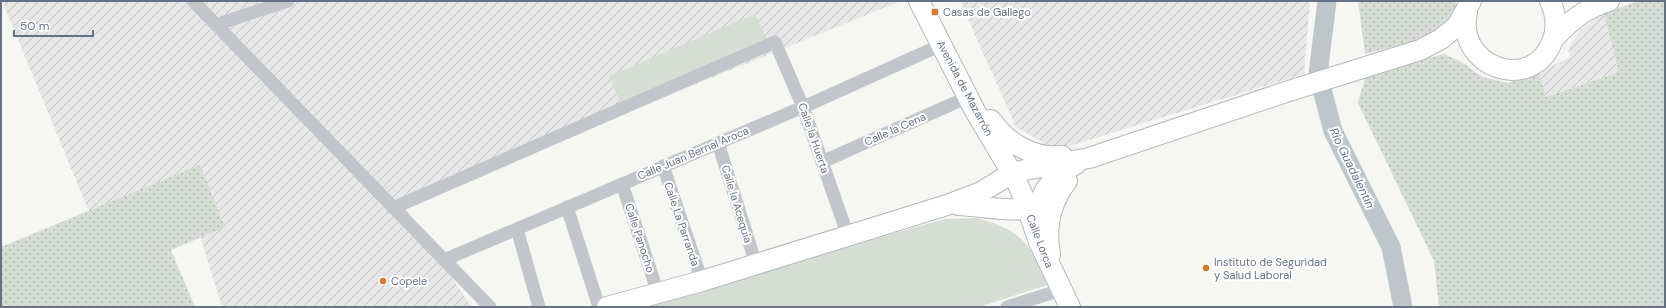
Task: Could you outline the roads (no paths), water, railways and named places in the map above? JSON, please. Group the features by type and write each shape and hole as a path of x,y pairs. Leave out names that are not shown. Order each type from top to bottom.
{"main road":[{"name":"Avenida de Mazarrón","path":"919,1 968,97 1011,170"},
{"path":"1420,50 1453,48 1462,49 1497,68 1505,70 1521,69 1535,63 1541,58 1551,45 1554,38 1556,23 1550,1"},
{"path":"1554,38 1578,16 1609,1"},
{"path":"1469,6 1465,23 1466,35 1477,56"},
{"path":"607,307 702,281 948,205 981,192 1011,170 1051,166 1089,158 1339,75 1420,50 1447,35 1457,26 1469,6"},
{"path":"941,45 995,126 1010,141 1026,150 1044,156 1060,156 1144,140"},
{"path":"948,205 1025,206 1054,180 1072,167 1089,158"},
{"path":"1058,283 1048,236 1050,214 1064,184 1089,158"},
{"name":"Calle Lorca","path":"1011,170 1038,242 1070,307"}],"street":[{"path":"193,1 219,26 490,307"},
{"path":"219,26 224,22 288,1"},
{"name":"Calle la Huerta","path":"393,208 775,42 803,106 848,236"},
{"name":"Calle Juan Bernal Aroca","path":"444,260 718,143 941,45"},
{"name":"Calle la Cena","path":"822,162 968,97"},
{"name":"Calle la Acequia","path":"718,143 756,264"},
{"name":"Calle La Parranda","path":"663,166 702,281"},
{"name":"Calle Panocho","path":"622,184 658,293"},
{"path":"567,207 599,307"},
{"path":"517,229 539,307"},
{"path":"1007,307 1043,302 1058,283"}],"waterway":[{"name":"Río Guadalentín","path":"1327,1 1318,74 1333,131 1391,247 1403,307"}],"place":[{"name":"Casas de Gallego","path":"935,12"},
{"name":"Instituto de Seguridad y Salud Laboral","path":"1206,268"},
{"name":"Copele","path":"383,281"}]}
